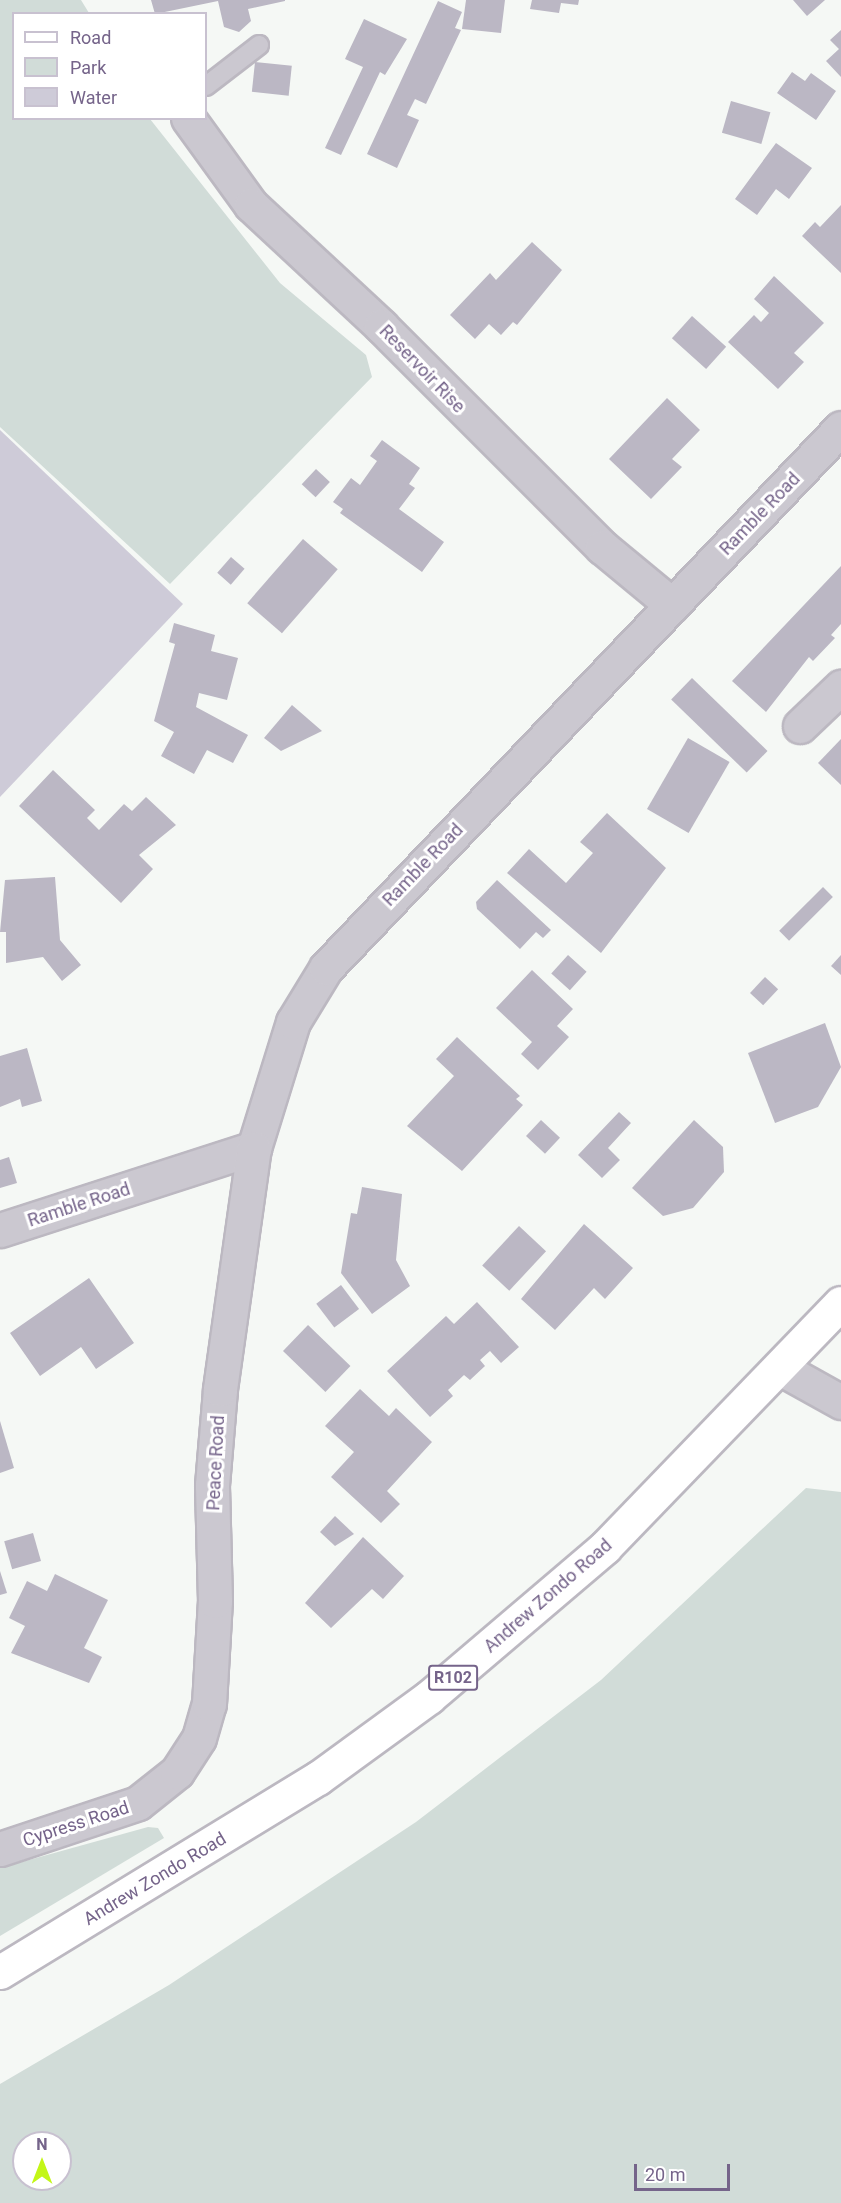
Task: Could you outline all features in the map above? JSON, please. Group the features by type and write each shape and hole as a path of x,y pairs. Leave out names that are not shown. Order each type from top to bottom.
{"main road":[{"name":"Andrew Zondo Road","path":"0,1972 318,1778 429,1697 605,1547 841,1303"}],"street":[{"name":"Reservoir Rise","path":"189,120 251,205 381,326 593,539 672,605"},
{"name":"Ramble Road","path":"0,1230 254,1148 292,1023 326,968 841,428"},
{"path":"800,726 841,687"},
{"name":"Peace Road","path":"177,1772 199,1738 209,1704 214,1601 212,1485 254,1148"},
{"path":"780,1368 841,1402"},
{"name":"Cypress Road","path":"0,1849 138,1803 177,1772"}],"lane":[{"path":"207,85 259,45"}],"green space":[{"path":"0,0 81,0 88,12 12,12 12,120 151,120 280,283 366,355 372,377 170,584 0,427"},
{"path":"806,1488 841,1492 841,2203 0,2203 0,2084 169,1985 416,1822 601,1680"},
{"path":"148,1827 158,1828 164,1838 0,1936 0,1868"}],"water":[{"path":"0,430 183,604 0,797"}],"building":[{"path":"151,0 285,0 248,9 251,21 239,32 224,27 218,1 154,12"},
{"path":"466,0 505,0 501,33 462,29"},
{"path":"532,0 579,0 578,5 561,3 559,13 530,9"},
{"path":"793,0 825,0 807,16"},
{"path":"438,1 462,12 455,28 461,30 426,104 415,99 407,115 419,120 397,168 367,154"},
{"path":"364,19 407,39 385,75 380,72 341,155 325,148 363,67 345,59"},
{"path":"841,30 841,77 826,61 839,49 830,40"},
{"path":"255,62 292,66 289,96 252,92"},
{"path":"792,72 805,81 811,73 836,91 816,120 777,93"},
{"path":"731,101 770,112 761,144 722,133"},
{"path":"776,143 812,168 789,199 776,189 757,215 735,199"},
{"path":"841,205 841,273 802,236 815,222 820,227"},
{"path":"532,242 562,270 517,325 513,322 501,335 489,324 475,339 450,315 490,273 496,280"},
{"path":"774,276 824,323 794,353 804,362 778,389 728,342 754,315 761,322 769,313 754,299"},
{"path":"692,316 726,347 706,369 672,338"},
{"path":"667,398 700,430 672,459 682,467 651,499 609,459"},
{"path":"382,440 420,468 409,484 415,488 399,509 444,542 422,572 340,513 343,509 333,502 351,478 360,485 377,461 370,456"},
{"path":"316,469 330,482 316,497 302,484"},
{"path":"303,539 338,569 282,633 247,603"},
{"path":"231,557 245,569 231,585 217,573"},
{"path":"841,566 841,624 831,635 835,638 813,661 809,657 766,712 732,681"},
{"path":"174,623 215,635 211,651 238,658 227,700 199,693 196,707 248,735 233,763 207,750 194,774 161,756 174,732 154,721 175,644 169,642"},
{"path":"692,678 768,751 747,773 671,700"},
{"path":"292,705 322,731 281,751 264,738"},
{"path":"688,738 730,762 689,833 647,809"},
{"path":"841,739 841,785 818,763"},
{"path":"53,770 95,810 87,818 99,830 124,804 132,811 146,797 176,825 139,855 153,869 121,903 19,806"},
{"path":"607,813 666,868 601,953 507,873 529,849 566,883 593,853 580,842"},
{"path":"55,877 60,940 81,965 62,981 43,957 6,963 6,932 0,932 5,880"},
{"path":"497,880 551,930 543,938 536,932 520,949 477,909 476,902"},
{"path":"823,887 833,897 789,941 779,931"},
{"path":"568,955 587,972 570,990 551,974"},
{"path":"841,955 841,975 831,966"},
{"path":"532,970 573,1009 557,1026 569,1037 538,1070 521,1054 532,1042 496,1008"},
{"path":"765,977 778,989 763,1005 750,993"},
{"path":"825,1023 841,1067 818,1107 775,1123 748,1053"},
{"path":"457,1037 520,1096 516,1099 523,1105 462,1171 407,1126 454,1076 436,1059"},
{"path":"27,1048 42,1101 22,1107 20,1099 0,1107 0,1056"},
{"path":"619,1112 631,1123 608,1148 620,1160 602,1178 578,1155"},
{"path":"541,1120 560,1138 545,1154 526,1136"},
{"path":"694,1120 723,1147 724,1172 693,1208 663,1216 632,1188"},
{"path":"9,1157 17,1183 0,1188 0,1160"},
{"path":"362,1187 402,1194 396,1260 410,1286 372,1314 341,1273 351,1213 357,1214"},
{"path":"584,1224 633,1268 605,1299 594,1288 555,1330 521,1299"},
{"path":"519,1226 546,1251 509,1291 482,1265"},
{"path":"89,1278 134,1343 96,1369 81,1347 40,1376 10,1333"},
{"path":"341,1285 359,1309 334,1328 316,1304"},
{"path":"477,1302 519,1347 501,1363 490,1351 480,1360 485,1366 470,1380 464,1375 448,1390 453,1396 430,1417 387,1371 446,1316 454,1324"},
{"path":"308,1325 350,1366 325,1392 283,1351"},
{"path":"360,1389 389,1416 396,1408 432,1442 387,1491 400,1504 381,1523 331,1477 354,1452 325,1426"},
{"path":"0,1421 14,1468 0,1473"},
{"path":"335,1516 354,1534 335,1546 320,1532"},
{"path":"33,1533 41,1561 12,1569 4,1541"},
{"path":"363,1537 404,1576 383,1599 372,1589 331,1628 305,1603"},
{"path":"0,1571 7,1593 0,1595"},
{"path":"55,1574 108,1600 84,1648 102,1657 89,1683 11,1653 25,1626 9,1618 27,1581 47,1591"}]}
